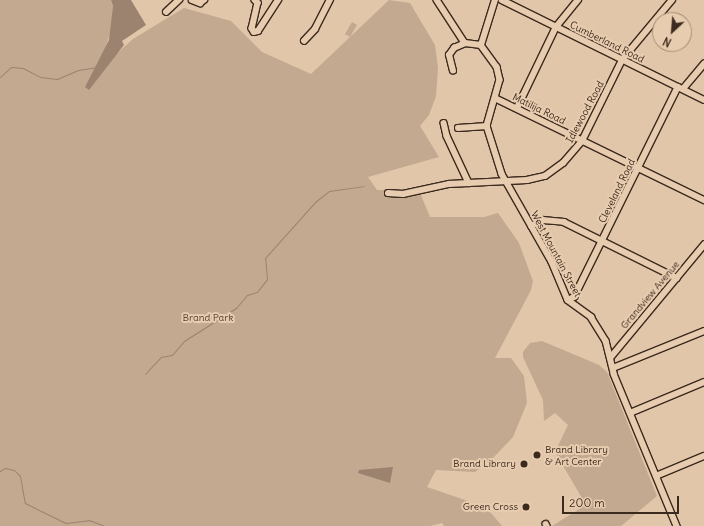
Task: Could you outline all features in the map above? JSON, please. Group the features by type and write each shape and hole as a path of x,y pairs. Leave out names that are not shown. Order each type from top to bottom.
{"street":[{"path":"166,12 179,0"},
{"path":"192,0 200,3 204,0"},
{"path":"255,0 258,3 252,28 254,32 258,31 278,0"},
{"path":"304,41 315,29 330,0"},
{"path":"437,0 465,43"},
{"path":"481,45 495,0"},
{"name":"Cumberland Road","path":"502,0 704,100"},
{"path":"517,108 556,27 578,0"},
{"name":"Idlewood Road","path":"388,193 403,194 449,184 505,181 545,176 563,163 582,141 622,60 672,0"},
{"path":"453,71 449,55 454,48 465,43 481,45 498,67 500,80 487,126 458,128"},
{"name":"Cleveland Road","path":"568,300 574,297 638,168 680,88 704,64"},
{"name":"Matilija Road","path":"495,98 704,200"},
{"path":"444,123 447,136 469,183"},
{"name":"West Mountain Street","path":"487,126 505,181 552,262 568,300 591,317 606,341 613,368 630,413 677,526"},
{"path":"531,226 542,220 564,222 676,278"},
{"name":"Grandview Avenue","path":"611,357 704,245"},
{"path":"613,368 704,331"},
{"path":"630,413 704,382"},
{"path":"656,476 704,456"}],"green space":[{"name":"Brand Park","path":"0,0 111,0 113,6 111,31 103,55 112,58 133,39 184,8 231,21 262,52 311,74 389,0 410,3 435,45 438,68 436,96 429,115 420,126 439,157 368,177 377,190 386,190 387,196 393,198 420,193 430,217 484,217 498,213 519,243 533,281 531,290 495,358 511,358 524,376 527,403 513,437 493,458 475,472 436,470 427,487 465,500 491,513 502,526 444,526 442,523 430,526 0,526"},
{"path":"352,22 357,25 350,37 345,34"},
{"path":"542,341 599,365 607,372 657,496 621,526 552,526 586,505 555,452 568,425 555,413 544,421 543,400 523,357 523,352 530,343"}],"shaded area":[{"path":"111,0 131,0 146,25 122,41 124,45 89,90 85,87 109,40 113,6"},
{"path":"393,467 390,483 358,473 359,470"}],"waterway":[{"path":"0,77 11,67 23,68 40,77 57,79 78,70 96,67"},
{"path":"145,374 161,357 172,355 184,341 236,308 247,295 257,292 267,279 265,258 315,202 329,191 364,186"},
{"path":"0,471 5,468 14,470 20,476 25,503 66,523 89,520 105,526"}],"place":[{"name":"Brand Library & Art Center","path":"537,455"},
{"name":"Brand Library","path":"524,464"},
{"name":"Green Cross","path":"526,507"}]}
